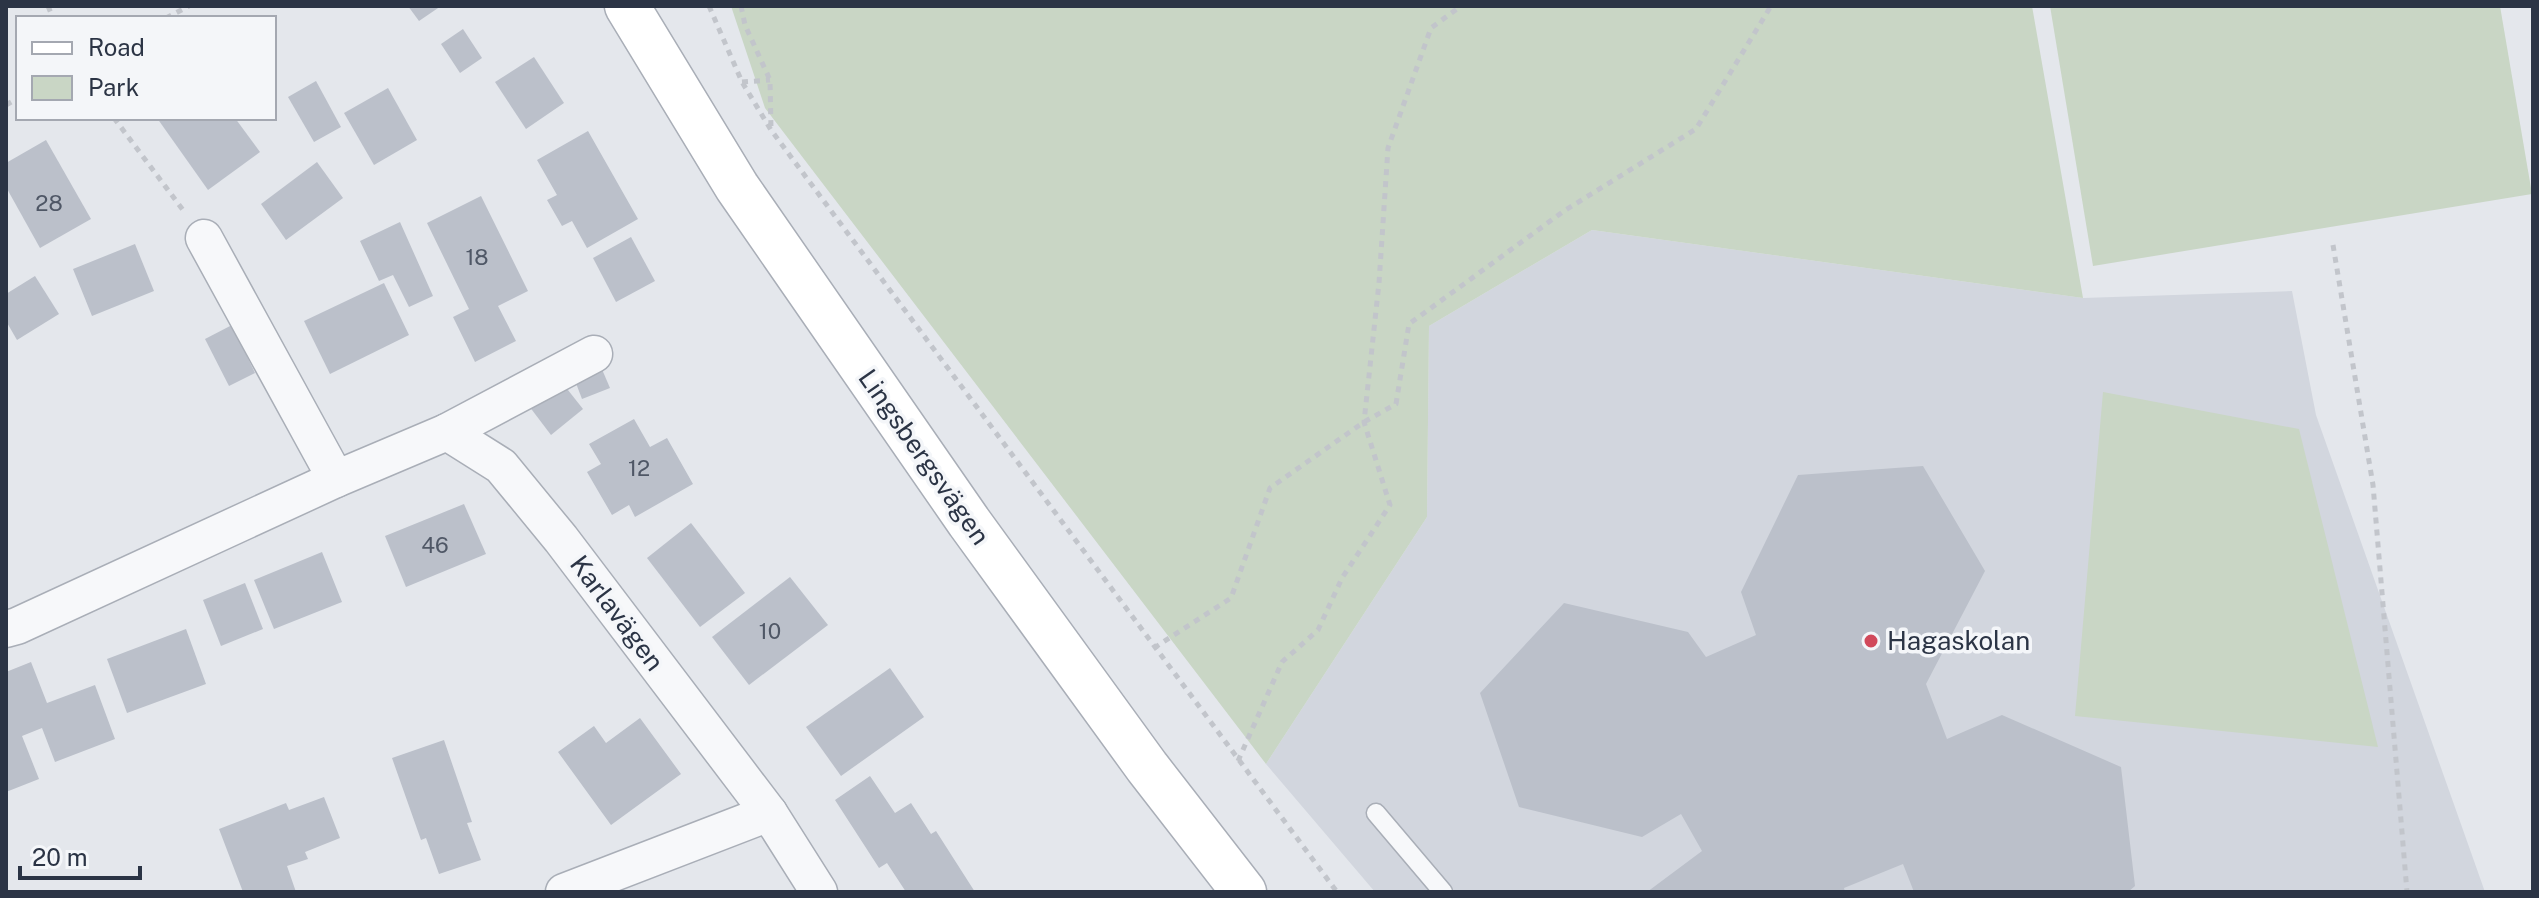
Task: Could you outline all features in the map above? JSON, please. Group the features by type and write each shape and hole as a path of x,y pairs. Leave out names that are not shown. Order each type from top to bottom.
{"street":[{"name":"Lingsbergsvägen","path":"627,6 737,187 969,522 1147,767 1244,892"},
{"path":"204,238 336,479"},
{"path":"11,628 336,479 447,432 594,354"},
{"name":"Karlavägen","path":"447,432 501,466 561,539 769,813 819,892"},
{"path":"564,892 769,813"}],"lane":[{"path":"1376,813 1443,892"}],"path":[{"path":"170,16 189,6"},
{"path":"709,6 742,82 771,130 1337,892"},
{"path":"741,6 745,25 770,80 771,130"},
{"path":"1238,761 1282,662 1318,630 1342,578 1390,505 1364,422 1379,283 1388,148 1431,28 1461,6"},
{"path":"1154,648 1231,598 1270,488 1364,422 1396,404 1409,324 1564,211 1696,129 1771,6"},
{"path":"742,82 770,80"},
{"path":"116,120 204,238"},
{"path":"2333,245 2373,485 2407,892"}],"shaded area":[{"name":"Hagaskolan","path":"1592,230 2083,298 2292,291 2316,415 2485,892 1375,892 1266,764 1427,517 1429,326"}],"green space":[{"path":"731,6 2032,6 2083,298 1592,230 1429,326 1427,517 1266,764 765,108"},
{"path":"2050,6 2500,6 2532,194 2093,266"},
{"path":"2103,392 2299,429 2378,747 2075,716"}],"building":[{"path":"408,6 441,6 419,21"},
{"path":"463,29 482,58 460,73 441,44"},
{"path":"534,57 564,103 526,129 495,82"},
{"path":"316,81 341,127 314,142 288,97"},
{"path":"388,88 417,140 374,165 344,113"},
{"path":"158,120 236,120 260,152 208,190"},
{"path":"588,131 638,219 587,248 572,221 562,226 547,200 557,195 537,160"},
{"path":"46,140 91,219 40,248 6,187 6,163"},
{"path":"317,162 343,198 286,240 261,204"},
{"path":"481,196 528,291 498,306 516,341 475,362 453,317 469,309 427,223"},
{"path":"400,222 433,296 409,307 393,275 379,281 360,241"},
{"path":"631,237 655,281 616,302 593,258"},
{"path":"135,244 154,291 92,316 73,269"},
{"path":"35,276 59,314 17,340 6,321 6,294"},
{"path":"384,283 409,335 330,374 304,321"},
{"path":"232,325 255,373 229,386 205,339"},
{"path":"601,367 610,388 582,399 574,378"},
{"path":"560,380 583,409 551,435 529,406"},
{"path":"634,419 650,447 667,438 693,484 635,517 629,505 612,515 587,472 601,464 589,444"},
{"path":"1923,466 1985,571 1926,684 1947,739 2002,715 2121,767 2135,886 2128,892 1914,892 1903,864 1844,888 1845,892 1647,892 1702,851 1681,814 1642,837 1519,807 1480,693 1564,603 1688,632 1706,657 1756,635 1741,592 1798,475"},
{"path":"464,504 486,554 406,587 385,536"},
{"path":"691,523 745,593 700,627 647,558"},
{"path":"322,552 342,602 274,629 254,580"},
{"path":"790,577 828,625 749,685 712,637"},
{"path":"245,583 263,629 221,646 203,600"},
{"path":"186,629 206,684 127,713 107,659"},
{"path":"31,662 47,703 95,685 115,739 55,762 42,728 22,736 39,779 6,792 6,672"},
{"path":"890,668 924,717 841,776 806,727"},
{"path":"640,718 681,774 611,825 558,752 594,726 606,743"},
{"path":"444,740 472,822 467,823 481,860 439,874 426,838 421,840 392,758"},
{"path":"870,776 895,813 911,803 931,834 936,831 975,892 906,892 887,863 879,868 835,800"},
{"path":"324,797 340,838 305,852 308,859 287,866 296,892 243,892 219,829 286,803 289,810"}],"place":[{"name":"Hagaskolan","path":"1871,641"}]}
